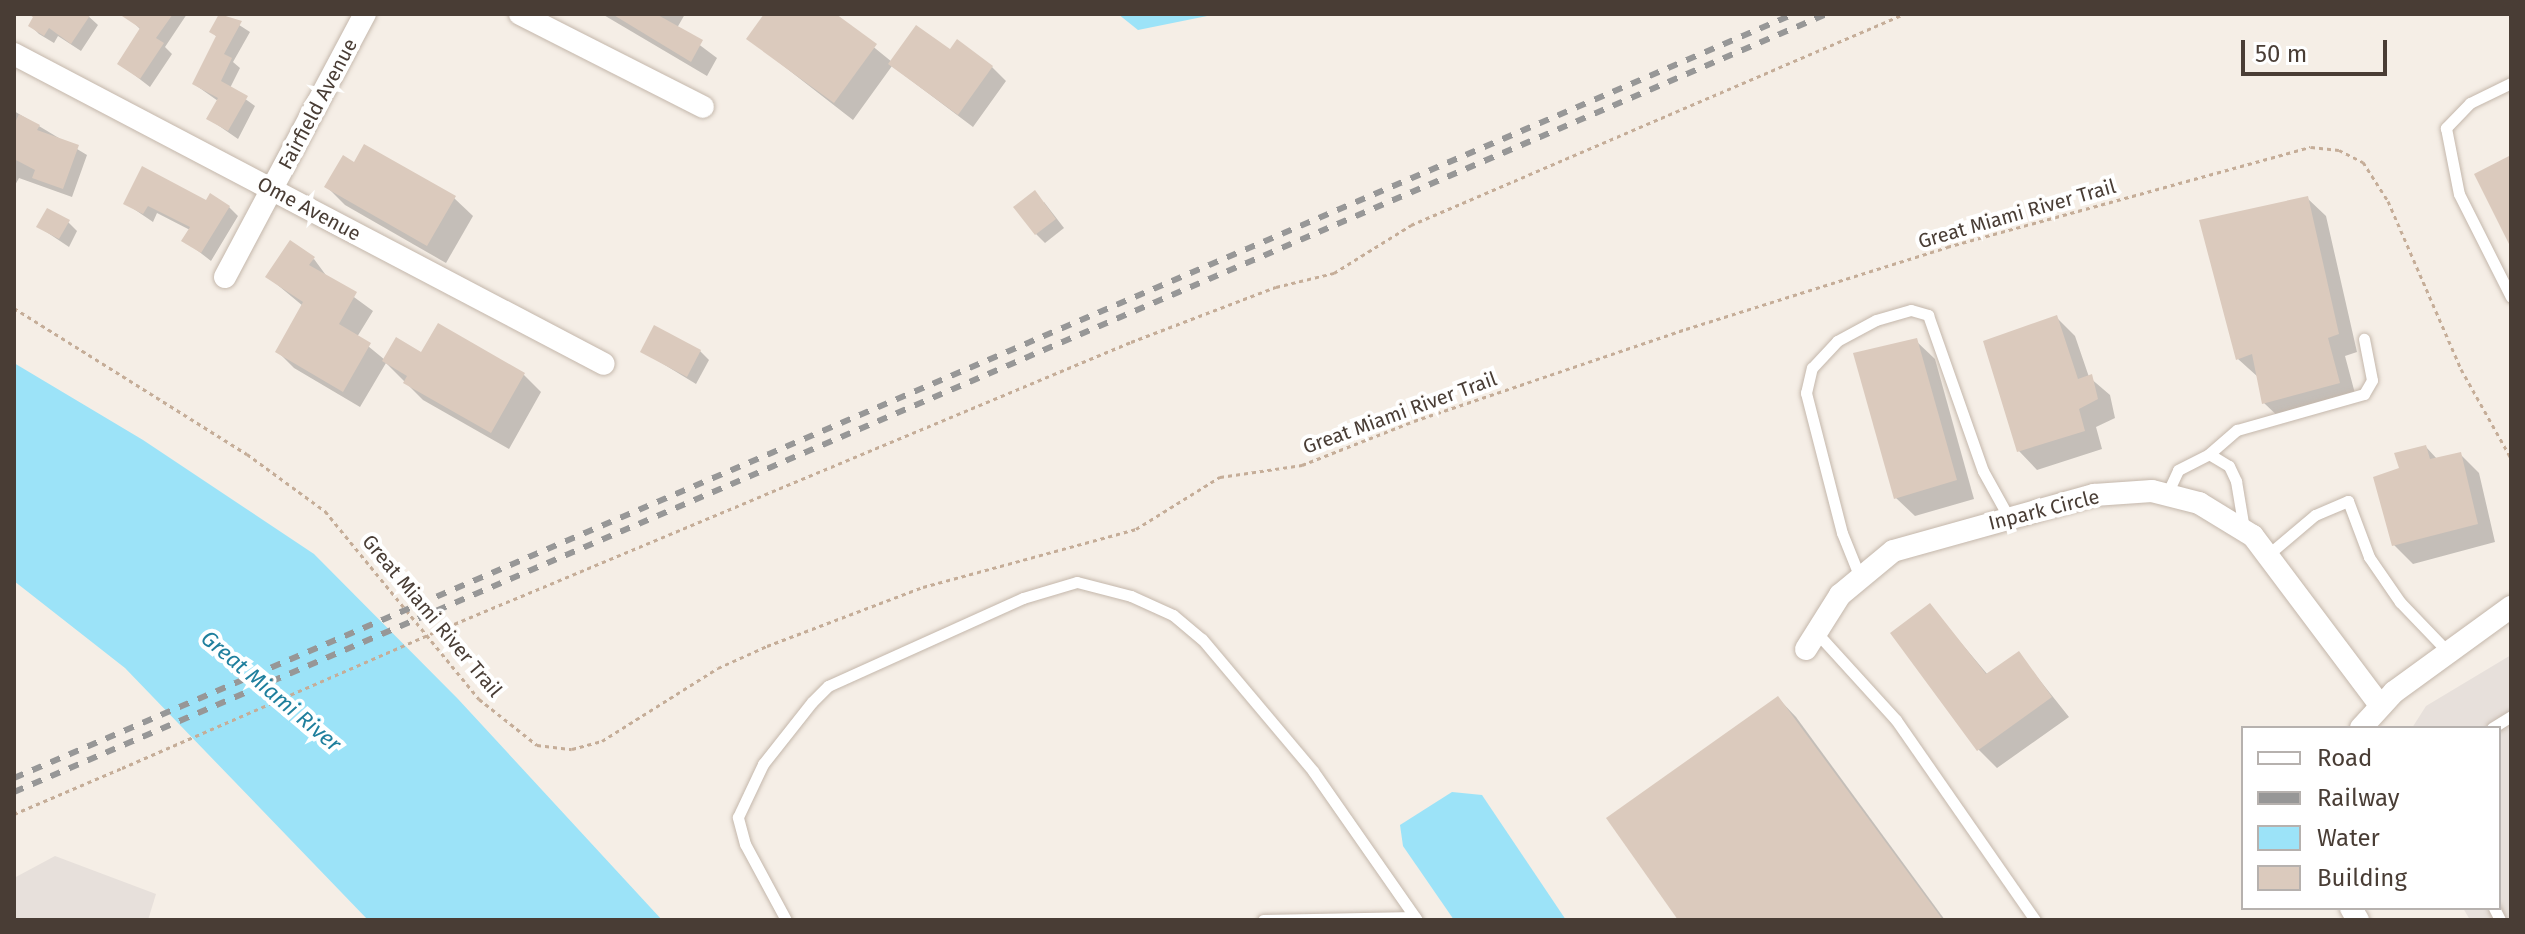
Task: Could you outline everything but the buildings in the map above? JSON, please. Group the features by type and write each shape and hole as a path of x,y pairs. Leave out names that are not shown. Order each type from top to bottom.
{"street":[{"name":"Fairfield Avenue","path":"225,277 365,14"},
{"path":"520,14 703,107"},
{"name":"Ome Avenue","path":"14,54 604,364"},
{"name":"Inpark Circle","path":"1811,641 1859,575 1893,551 2094,495 2167,494 2199,503 2244,529 2270,553 2380,705"},
{"path":"2363,726 2380,705 2511,607"}],"lane":[{"path":"2511,83 2470,103 2446,128 2459,194 2511,297"},
{"path":"1859,575 1842,533 1806,393 1812,368 1837,341 1876,320 1911,310 1928,315 1983,471 2009,518"},
{"path":"2167,494 2178,470 2209,454 2237,430 2364,394 2372,380 2364,339"},
{"path":"2209,454 2233,473 2243,505 2244,529"},
{"path":"2270,553 2315,515 2348,501 2369,557 2400,602 2448,652"},
{"path":"786,920 745,844 738,817 763,764 812,702 828,686 861,671 1023,598 1077,582 1131,596 1173,615 1202,639 1320,781 1416,918"},
{"path":"1811,641 1896,720 2035,920"},
{"path":"1263,920 1416,918"}],"path":[{"path":"14,814 447,627 1131,342 1276,287 1334,273 1411,225 1904,14"},
{"name":"Great Miami River Trail","path":"14,308 247,454 325,511 479,699 537,745 572,749 602,741 718,668 767,646 923,587 1136,529 1220,477 1302,465 1414,421 1686,329 1947,247 2311,147 2339,150 2363,162 2388,201 2466,381 2511,458"}],"shaded area":[{"path":"2511,655 2511,920 2470,920 2464,910 2501,910 2501,726 2413,726 2426,706"},
{"path":"55,856 156,894 148,920 14,920 14,878"}],"water":[{"path":"1118,14 1217,14 1138,30"},
{"name":"Great Miami River","path":"14,363 143,440 314,554 458,699 662,920 368,920 125,668 14,581"},
{"path":"1452,792 1482,795 1566,920 1454,920 1403,846 1400,825"}],"railway":[{"path":"14,778 1794,14"},
{"path":"14,792 1827,14"}]}
